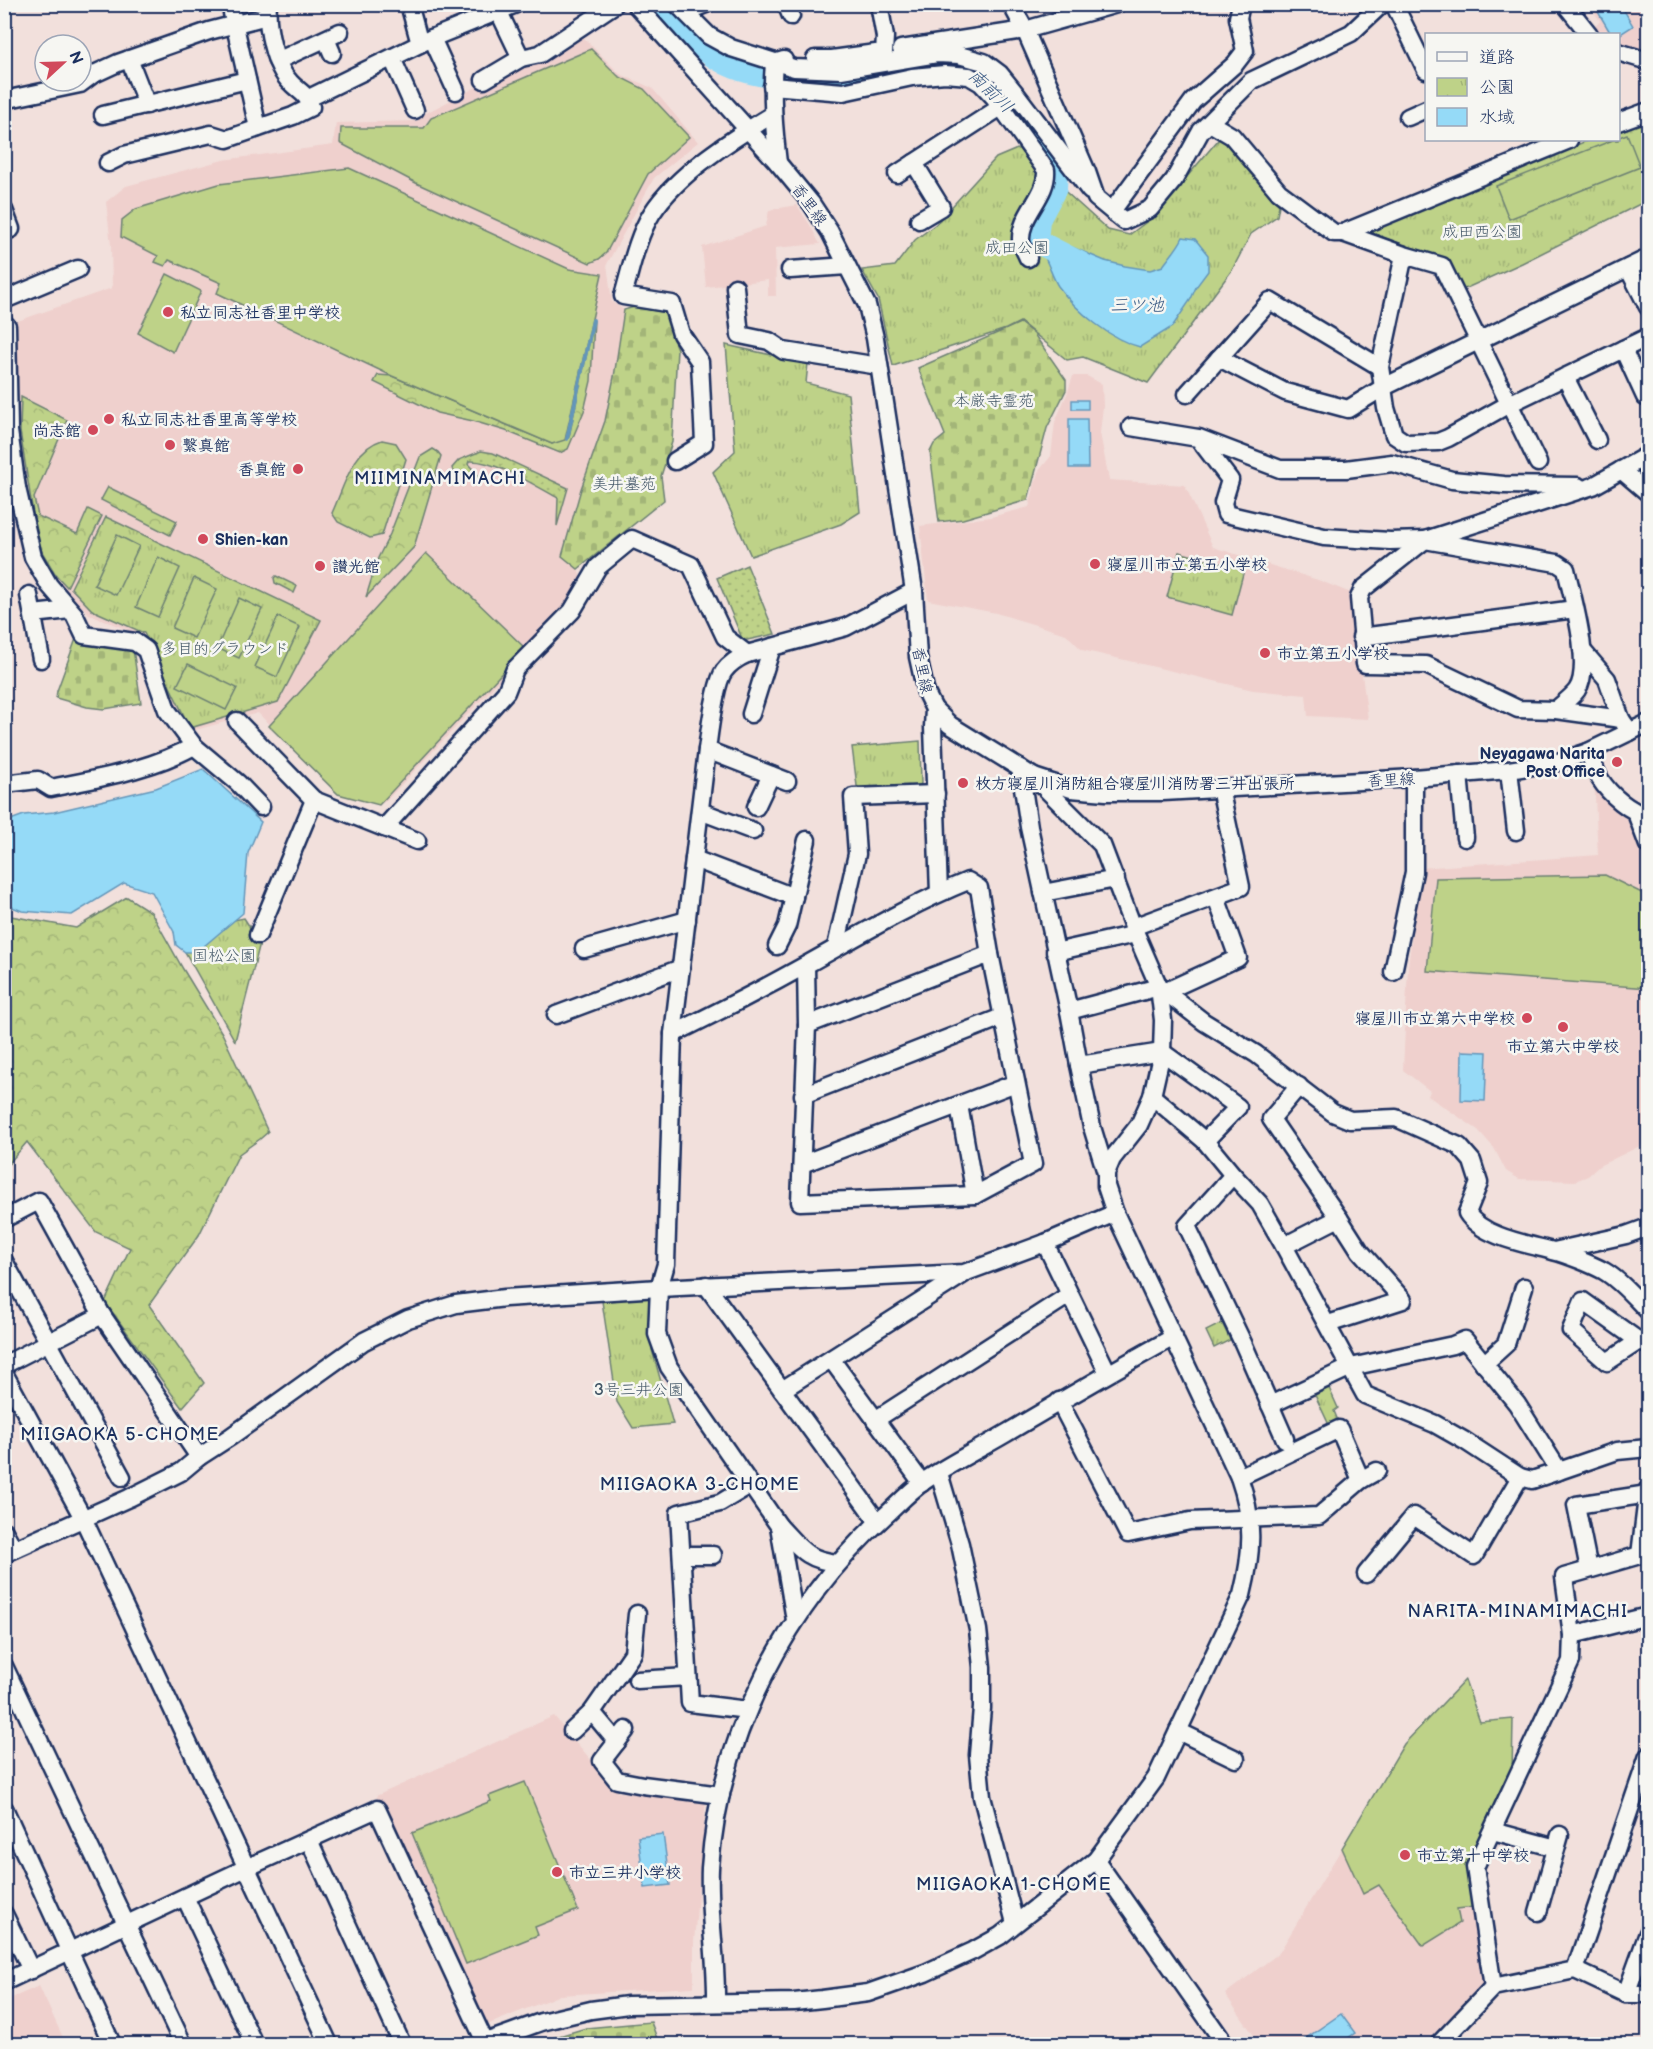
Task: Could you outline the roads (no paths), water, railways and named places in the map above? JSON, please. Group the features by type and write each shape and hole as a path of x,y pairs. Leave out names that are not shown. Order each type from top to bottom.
{"street":[{"path":"230,4 258,128"},
{"path":"409,4 426,41 456,91"},
{"path":"309,98 426,41 516,4"},
{"path":"484,80 522,58 540,54 615,4"},
{"name":"香里線","path":"635,4 811,203 830,232 867,304 875,338 914,591 918,657 926,693 934,709 950,725 1027,773 1071,789 1106,792 1163,792 1414,778 1509,770 1558,762 1588,752 1626,726 1648,723"},
{"path":"681,8 706,4"},
{"path":"879,4 885,37 884,52"},
{"path":"1011,4 1025,30 1087,172 1096,198"},
{"path":"774,63 790,58 832,59 1025,30 1117,4"},
{"path":"1112,211 1193,102 1235,64 1245,51 1238,18 1241,4"},
{"path":"772,86 843,93 912,77 945,74 969,76 981,83 994,97 1008,102 1096,198 1124,220 1150,209 1174,180 1201,131 1251,81 1351,33 1382,4"},
{"path":"1394,4 1425,68"},
{"path":"1565,4 1588,33"},
{"path":"681,8 709,36 723,44 794,68 841,70 937,54 959,55 984,62 1000,74 1008,102 1046,170 1047,181 1028,214 1022,234 1021,241 1028,258"},
{"path":"4,100 80,84 92,75 129,59 235,24 267,10 277,61 288,81 309,98 311,107 293,116 227,139 211,134 124,154 108,163"},
{"path":"499,12 522,58"},
{"path":"277,61 332,41"},
{"path":"1620,53 1648,61"},
{"path":"392,58 415,110"},
{"path":"129,59 147,105"},
{"path":"774,63 772,115 778,163"},
{"path":"865,66 872,87"},
{"path":"103,115 247,80"},
{"path":"897,174 1008,102"},
{"path":"1408,117 1425,109"},
{"path":"1620,121 1648,111"},
{"path":"683,461 704,443 696,395 700,362 681,334 672,304 623,296 634,254 651,215 670,189 702,162 772,115"},
{"path":"1210,123 1232,136 1279,192 1334,233 1343,233 1442,266 1538,463"},
{"path":"1343,233 1567,141"},
{"path":"914,163 942,207 919,220"},
{"path":"4,210 11,229 4,232"},
{"path":"1404,255 1380,367 1386,408 1394,435 1406,443 1438,442 1509,404 1648,337"},
{"path":"1219,358 1286,392 1348,409 1384,387 1648,258"},
{"path":"790,270 847,266"},
{"path":"1628,268 1648,307"},
{"path":"4,300 78,269"},
{"path":"735,287 740,335 769,341 784,351 879,366"},
{"path":"1187,394 1270,301 1380,367"},
{"path":"4,323 7,326 7,432 11,488 33,557 49,585 70,610 84,635 135,642 146,650 166,710 194,746 238,783 261,807"},
{"path":"1623,349 1645,397"},
{"path":"1565,377 1597,440"},
{"path":"1131,427 1198,438 1280,470 1346,469 1392,463 1452,480 1504,485 1593,486"},
{"path":"1198,438 1230,480 1223,503 1226,514 1324,537 1390,541 1425,540 1557,563 1566,569 1584,662 1578,689 1556,710"},
{"path":"1626,726 1556,710 1518,709 1426,665 1365,664 1359,598 1363,589 1425,540 1593,486 1648,455"},
{"path":"1621,470 1648,493"},
{"path":"384,828 506,692 515,669 572,611 598,567 632,539 691,565 725,637 747,654"},
{"path":"838,1563 815,1559 803,1552 779,1526 669,1367 657,1334 660,1287 666,1264 674,1034 707,750 722,672 735,660 747,654 846,627 914,591"},
{"path":"29,595 41,659"},
{"path":"1361,637 1575,609"},
{"path":"33,614 70,610"},
{"path":"751,714 772,647"},
{"path":"1582,650 1607,679 1626,726"},
{"path":"934,709 939,893"},
{"path":"237,722 314,800 417,841"},
{"path":"4,784 38,780 51,788 153,763 194,746"},
{"path":"707,750 787,781"},
{"path":"1588,752 1598,777 1608,789 1642,815 1648,845"},
{"path":"1509,770 1516,831"},
{"path":"1027,773 1102,844 1135,930 1162,990 1162,1052 1152,1096 1139,1125 1112,1159 1106,1173"},
{"path":"4,1982 377,1809 482,2043 542,2022 591,2010 628,2005 794,2001 868,1993 939,1967 991,1941 1096,1860 1156,1778 1242,1595 1250,1564 1249,1519 1239,1477 1115,1213 1106,1186 1106,1173 1092,1127 1078,1065 1069,1011 1029,827 1027,773"},
{"path":"1459,774 1466,838"},
{"path":"756,807 771,775"},
{"path":"1393,972 1414,872 1414,778"},
{"path":"1055,952 1135,930 1241,887 1220,788"},
{"path":"836,947 857,854 854,797 936,794"},
{"path":"258,935 314,800"},
{"path":"700,811 753,831"},
{"path":"777,946 787,926 807,840"},
{"path":"694,859 794,897"},
{"path":"1043,893 1116,879"},
{"path":"674,1034 743,1000 836,947 939,893 968,881 978,888 1033,1164 975,1195 800,1202 807,1025 806,965"},
{"path":"1069,1011 1162,990 1238,958 1216,897"},
{"path":"584,949 687,920"},
{"path":"807,1025 990,954"},
{"path":"556,1015 681,968"},
{"path":"1162,990 1204,1022 1239,1042 1333,1113 1350,1120 1396,1118 1460,1146 1472,1161 1479,1183 1467,1213 1472,1221 1496,1235 1554,1251 1605,1272 1624,1286 1648,1311"},
{"path":"803,1095 1002,1017"},
{"path":"1078,1065 1162,1052 1238,1107 1205,1141"},
{"path":"802,1164 1016,1083"},
{"path":"1299,1086 1271,1119 1340,1218 1360,1251 1403,1300 1328,1324"},
{"path":"1152,1096 1205,1141 1260,1204 1365,1395 1435,1424 1466,1441 1520,1477 1532,1480 1617,1451 1648,1448"},
{"path":"959,1105 975,1195"},
{"path":"1233,1175 1187,1226 1285,1439"},
{"path":"4,1219 39,1201 102,1315 198,1457"},
{"path":"782,1390 964,1273 1045,1244 1115,1213"},
{"path":"1284,1246 1340,1218"},
{"path":"1554,1251 1626,1235 1648,1227"},
{"path":"1045,1244 1108,1373"},
{"path":"4,1261 122,1477"},
{"path":"4,1531 9,1551 129,1498 181,1472 198,1457 230,1437 364,1341 408,1319 456,1304 660,1287 964,1273"},
{"path":"706,1285 878,1522"},
{"path":"1484,1364 1506,1344 1524,1287"},
{"path":"875,1420 1069,1295"},
{"path":"4,1365 102,1315"},
{"path":"716,2003 711,1868 721,1795 748,1710 795,1620 838,1563 878,1522 922,1483 1059,1401 1174,1337"},
{"path":"1270,1405 1350,1367 1453,1345 1465,1340 1517,1404 1559,1470"},
{"path":"831,1359 922,1483"},
{"path":"4,1373 83,1518 329,2044"},
{"path":"1059,1401 1128,1534 1190,1521 1319,1516 1361,1480 1377,1471"},
{"path":"1239,1477 1339,1429 1361,1480"},
{"path":"939,1473 960,1544 978,1630 982,1667 978,1755 982,1797 1015,1923"},
{"path":"1366,1574 1414,1516 1474,1556 1520,1477"},
{"path":"748,1710 690,1703 680,1513 720,1503 750,1485"},
{"path":"1493,1987 1475,1867 1571,1661 1572,1635 1564,1577 1589,1569 1644,1559 1648,1492 1576,1505 1589,1569"},
{"path":"779,1526 795,1620"},
{"path":"682,1555 713,1555"},
{"path":"572,1731 592,1712 633,1653 637,1614"},
{"path":"1572,1635 1648,1616"},
{"path":"4,1666 183,2044"},
{"path":"637,1680 688,1677"},
{"path":"592,1712 621,1736 602,1761 617,1780 721,1795"},
{"path":"1178,1731 1236,1759"},
{"path":"1575,1970 1648,1757"},
{"path":"4,1808 112,2044"},
{"path":"1493,1831 1558,1842 1538,1912"},
{"path":"309,1840 402,2044"},
{"path":"1096,1860 1226,2044"},
{"path":"185,1897 254,2044"},
{"path":"4,1914 31,1970"},
{"path":"1626,1994 1648,1933"},
{"path":"1439,2044 1493,1987 1575,1970 1626,1994 1648,1994"}],"water":[{"path":"1594,5 1621,5 1633,26 1620,34 1610,33"},
{"name":"三ツ池","path":"1183,237 1195,239 1208,255 1208,271 1172,327 1140,347 1106,331 1074,305 1058,286 1046,260 1055,245 1072,247 1105,261 1150,270 1163,266"},
{"path":"1072,400 1088,400 1088,409 1072,409"},
{"path":"1069,419 1087,419 1088,468 1069,468"},
{"path":"203,769 261,822 248,853 243,913 197,952 185,952 176,945 174,932 152,892 124,883 72,915 22,911 5,904 5,822 24,815 54,812 156,788"},
{"path":"1462,1051 1487,1052 1485,1101 1461,1100"},
{"path":"663,1834 670,1885 645,1888 638,1837"},
{"path":"1341,2014 1355,2033 1339,2044 1299,2043"}],"waterway":[{"name":"南前川","path":"658,4 684,31 713,55 735,67 763,75 833,81 862,79 932,66 959,65 977,71 997,91"},
{"name":"南前川","path":"1028,134 1056,169 1055,188 1038,220 1036,241 1081,264"},
{"path":"567,439 593,320"}],"place":[{"name":"私立同志社香里中学校","path":"168,312"},
{"name":"私立同志社香里高等学校","path":"109,419"},
{"name":"尚志館","path":"93,430"},
{"name":"繋真館","path":"170,445"},
{"name":"香真館","path":"298,469"},
{"name":"Shien-kan","path":"203,539"},
{"name":"寝屋川市立第五小学校","path":"1095,564"},
{"name":"讃光館","path":"320,566"},
{"name":"市立第五小学校","path":"1265,653"},
{"name":"Neyagawa Narita Post Office","path":"1617,762"},
{"name":"枚方寝屋川消防組合寝屋川消防署三井出張所","path":"963,783"},
{"name":"寝屋川市立第六中学校","path":"1527,1018"},
{"name":"市立第六中学校","path":"1563,1027"},
{"name":"市立第十中学校","path":"1405,1855"},
{"name":"市立三井小学校","path":"557,1872"}],"district":[{"name":"MIIMINAMIMACHI","path":"440,478"},
{"name":"MIIGAOKA 5-CHOME","path":"120,1434"},
{"name":"MIIGAOKA 3-CHOME","path":"700,1484"},
{"name":"NARITA-MINAMIMACHI","path":"1518,1611"},
{"name":"MIIGAOKA 1-CHOME","path":"1014,1884"}],"park label":[{"name":"成田西公園","path":"1482,231"},
{"name":"成田公園","path":"1017,247"},
{"name":"本厳寺霊苑","path":"994,400"},
{"name":"美井墓苑","path":"624,483"},
{"name":"多目的グラウンド","path":"225,648"},
{"name":"国松公園","path":"224,955"},
{"name":"3号三井公園","path":"639,1389"}]}
